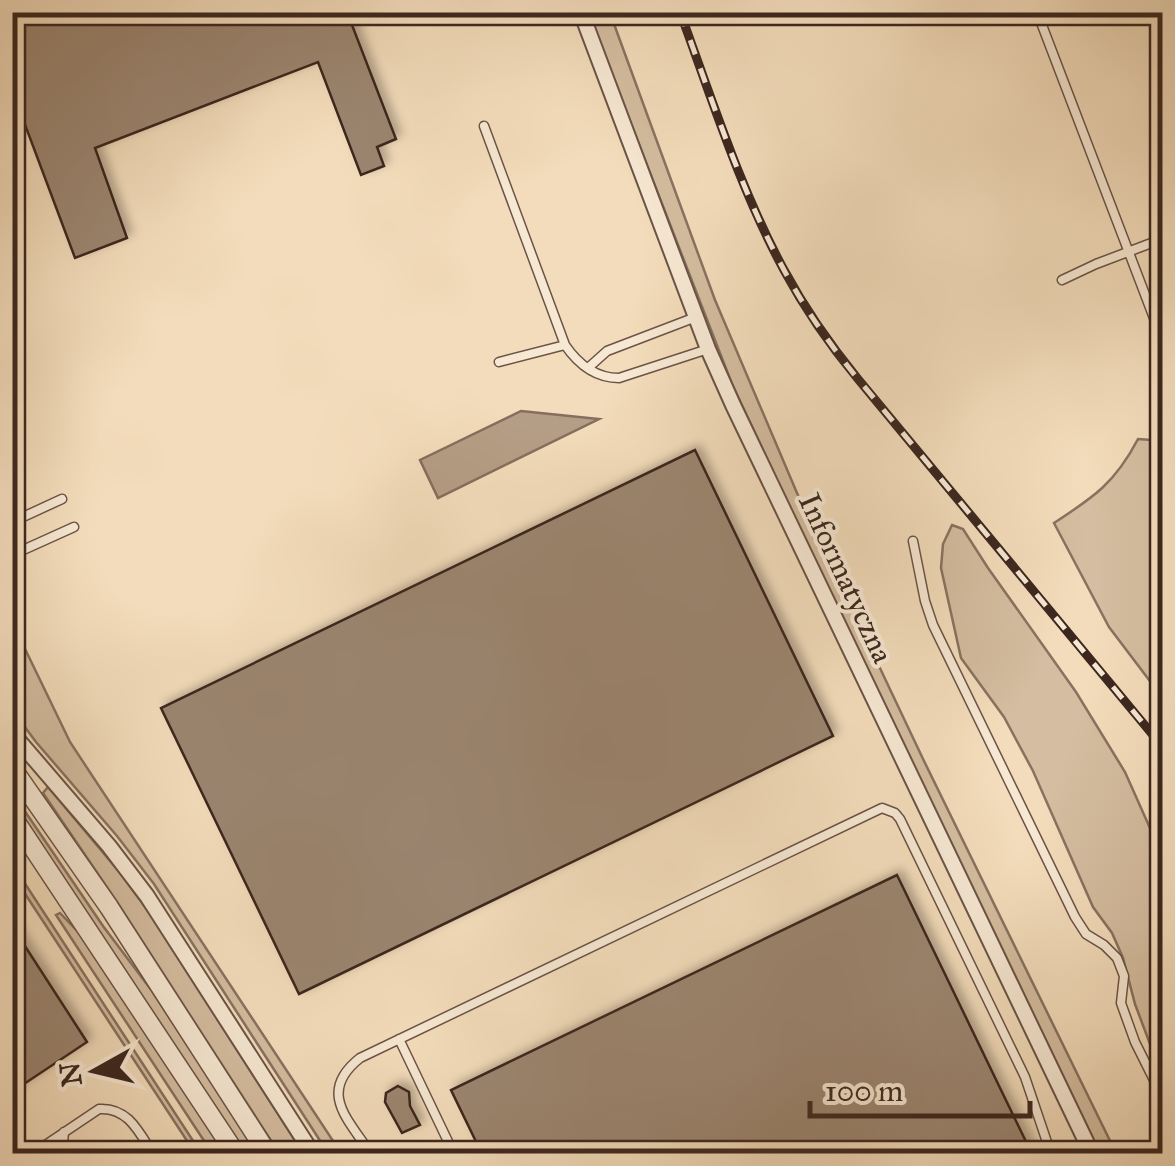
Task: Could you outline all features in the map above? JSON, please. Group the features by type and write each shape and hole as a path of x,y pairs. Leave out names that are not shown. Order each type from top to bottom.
{"street":[{"name":"Informatyczna","path":"581,12 708,349 1092,1154"},
{"path":"12,733 147,896 313,1154"},
{"path":"12,768 108,907 268,1154"},
{"path":"12,816 236,1154"}],"lane":[{"path":"1037,12 1162,339"},
{"path":"484,126 565,345 575,360 604,378 619,378 708,349"},
{"path":"1062,280 1162,239"},
{"path":"588,368 607,352 696,317"},
{"path":"499,362 565,345"},
{"path":"12,522 62,499"},
{"path":"12,555 74,527"},
{"path":"913,541 933,625 1075,917 1086,934 1117,958 1124,976 1120,1003 1134,1042 1162,1096"},
{"path":"372,1154 338,1098 342,1075 360,1058 882,808 895,812 900,819 1025,1077 1051,1154"},
{"path":"398,1039 454,1154"},
{"path":"32,1154 99,1108 111,1108 131,1120 153,1153"},
{"path":"62,1154 64,1132"}],"shaded area":[{"path":"588,13 610,13 715,300 797,493 1116,1153 1100,1153 732,384"},
{"path":"521,411 599,419 438,498 420,460"},
{"path":"1138,439 1151,440 1162,464 1162,697 1109,627 1054,523 1102,488"},
{"path":"952,525 963,529 1076,692 1125,772 1162,855 1162,1076 1112,933 1093,907 1033,771 1004,717 961,658 941,568 943,544"},
{"path":"13,624 70,742 341,1153 328,1153 154,884 13,711"},
{"path":"48,787 153,918 303,1153 279,1153 43,793"},
{"path":"22,807 152,991 258,1153 246,1153 18,809"},
{"path":"13,869 201,1153 195,1153 13,880"},
{"path":"60,913 82,936 225,1153 212,1153 56,915"}],"building":[{"path":"12,12 347,12 396,139 377,147 384,166 361,175 318,62 95,148 127,238 75,258 12,90"},
{"path":"695,450 833,736 299,994 161,708"},
{"path":"897,875 1032,1154 482,1154 451,1090"},
{"path":"12,926 87,1042 12,1092"},
{"path":"398,1086 409,1092 410,1106 420,1125 402,1133 385,1102 386,1093"}],"railway":[{"path":"680,12 754,208 809,313 858,379 1162,746"}]}
